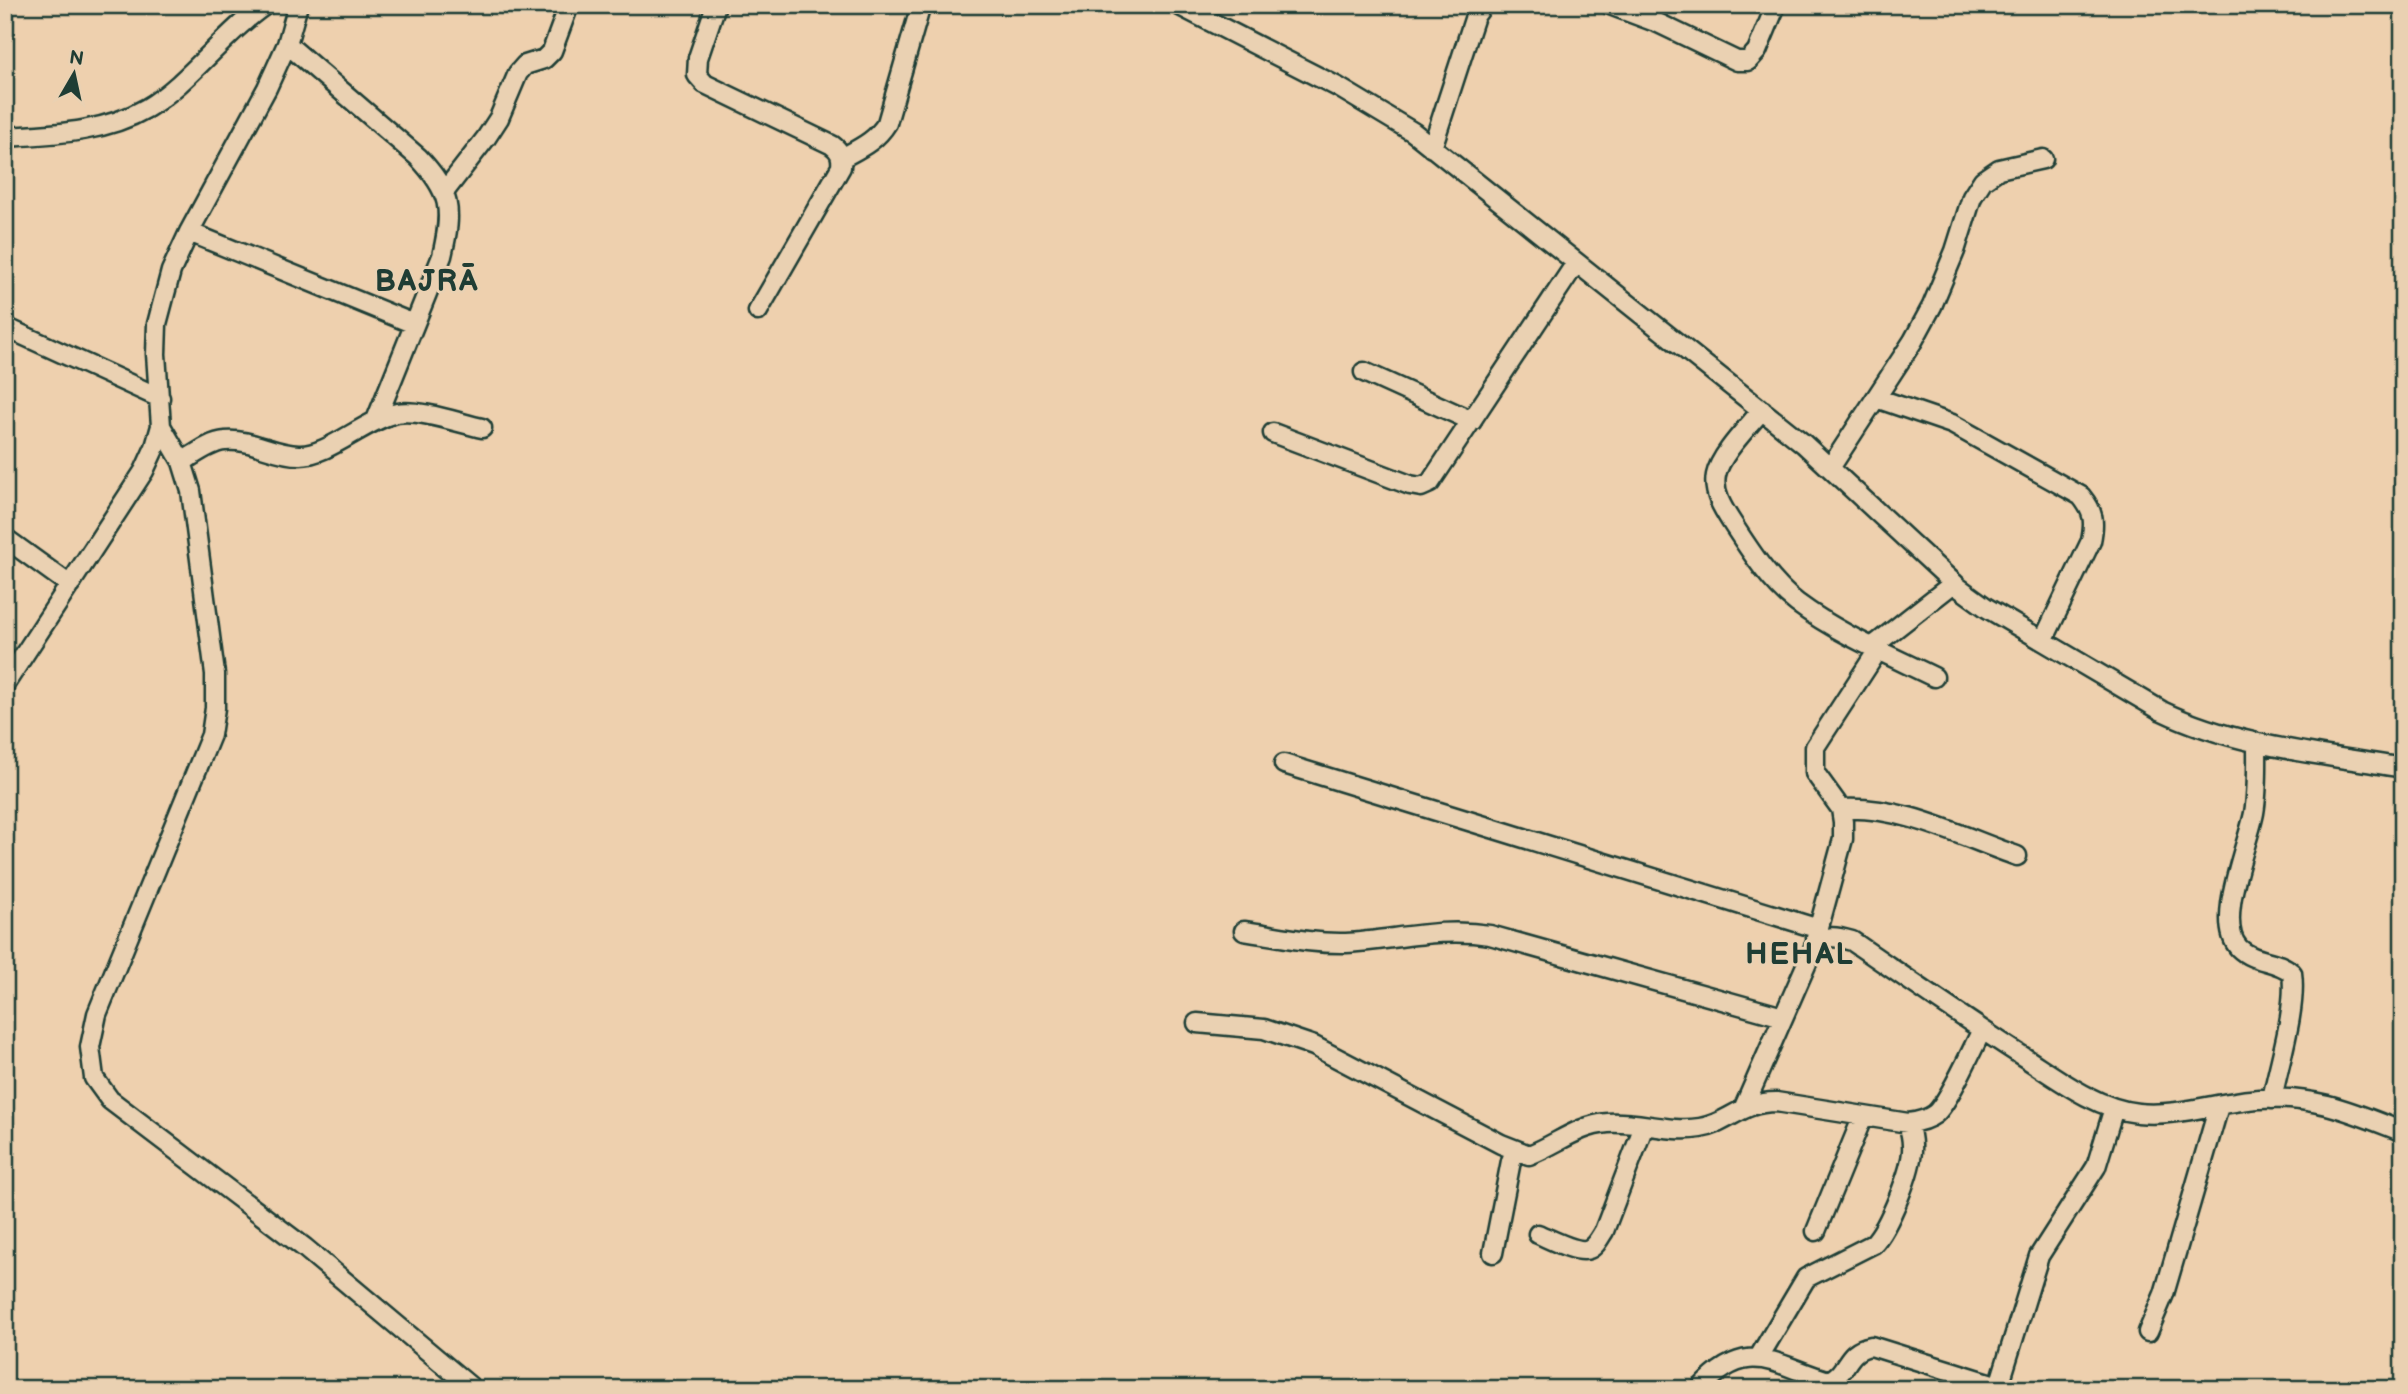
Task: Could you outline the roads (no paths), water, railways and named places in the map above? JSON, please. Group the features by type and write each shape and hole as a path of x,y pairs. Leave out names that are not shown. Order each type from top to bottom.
{"street":[{"path":"5,138 72,132 110,124 147,108 171,90 249,16 265,5"},
{"path":"5,684 144,471 155,447 161,426 156,354 157,324 171,271 189,232 267,88 287,44 299,5"},
{"path":"445,191 499,118 518,73 525,65 544,59 552,51 569,5"},
{"path":"716,5 698,58 697,75 705,84 832,145 842,158 841,167 758,311"},
{"path":"842,158 880,135 887,123 921,5"},
{"path":"1178,5 1338,87 1413,132 1762,410 1830,468 1954,583 1987,608 2181,720 2220,734 2257,743 2403,768"},
{"path":"1432,148 1475,16 1483,5"},
{"path":"1610,5 1667,27 1738,61 1748,61 1757,51 1776,5"},
{"path":"287,44 418,157 437,177 445,191 448,212 444,246 376,420"},
{"path":"1830,468 1913,341 1932,306 1955,251 1972,197 1983,180 2000,169 2043,159"},
{"path":"189,232 414,324"},
{"path":"1273,433 1410,485 1422,486 1430,483 1576,263"},
{"path":"5,327 160,398"},
{"path":"1364,372 1472,421"},
{"path":"1875,398 1934,417 1978,437 2081,496 2091,509 2095,523 2091,541 2043,641"},
{"path":"1762,410 1721,461 1715,491 1752,554 1796,602 1875,648 1934,677"},
{"path":"182,462 208,446 224,441 240,442 300,456 316,452 376,420 399,412 482,428"},
{"path":"161,426 182,462 193,503 215,674 215,708 211,735 97,1014 90,1047 94,1078 110,1100 305,1248 472,1389"},
{"path":"5,538 70,585"},
{"path":"1744,1107 1814,947 1843,839 1840,809 1815,774 1815,747 1875,648 1954,583"},
{"path":"2257,743 2254,812 2231,904 2230,929 2237,946 2248,955 2285,966 2292,973 2294,987 2272,1099"},
{"path":"1284,764 1819,929"},
{"path":"1840,809 1878,809 1902,815 2017,856"},
{"path":"1244,931 1324,943 1348,943 1450,931 1490,935 1783,1017"},
{"path":"1814,947 1823,939 1833,936 1852,941 1982,1030 2080,1091 2114,1108 2137,1113 2171,1114 2272,1099 2334,1105 2403,1132"},
{"path":"1198,1023 1264,1029 1314,1045 1515,1151 1528,1155 1572,1132 1593,1125 1611,1123 1703,1128 1760,1102 1776,1102 1908,1123 1922,1121 1935,1114 1982,1030"},
{"path":"2148,1332 2164,1294 2218,1106"},
{"path":"1700,1389 1720,1369 1759,1357 1776,1360 1830,1385 1852,1353 1859,1348 1871,1346 1998,1388 2039,1256 2096,1167 2114,1108"},
{"path":"1816,1231 1863,1115"},
{"path":"1759,1357 1806,1278 1873,1244 1881,1236 1911,1156 1913,1146 1908,1123"},
{"path":"1538,1234 1578,1250 1588,1250 1596,1244 1604,1231 1644,1126"},
{"path":"1493,1253 1515,1151"}],"district":[{"name":"BAJRĀ","path":"427,282"},
{"name":"HEHAL","path":"1800,955"}]}
